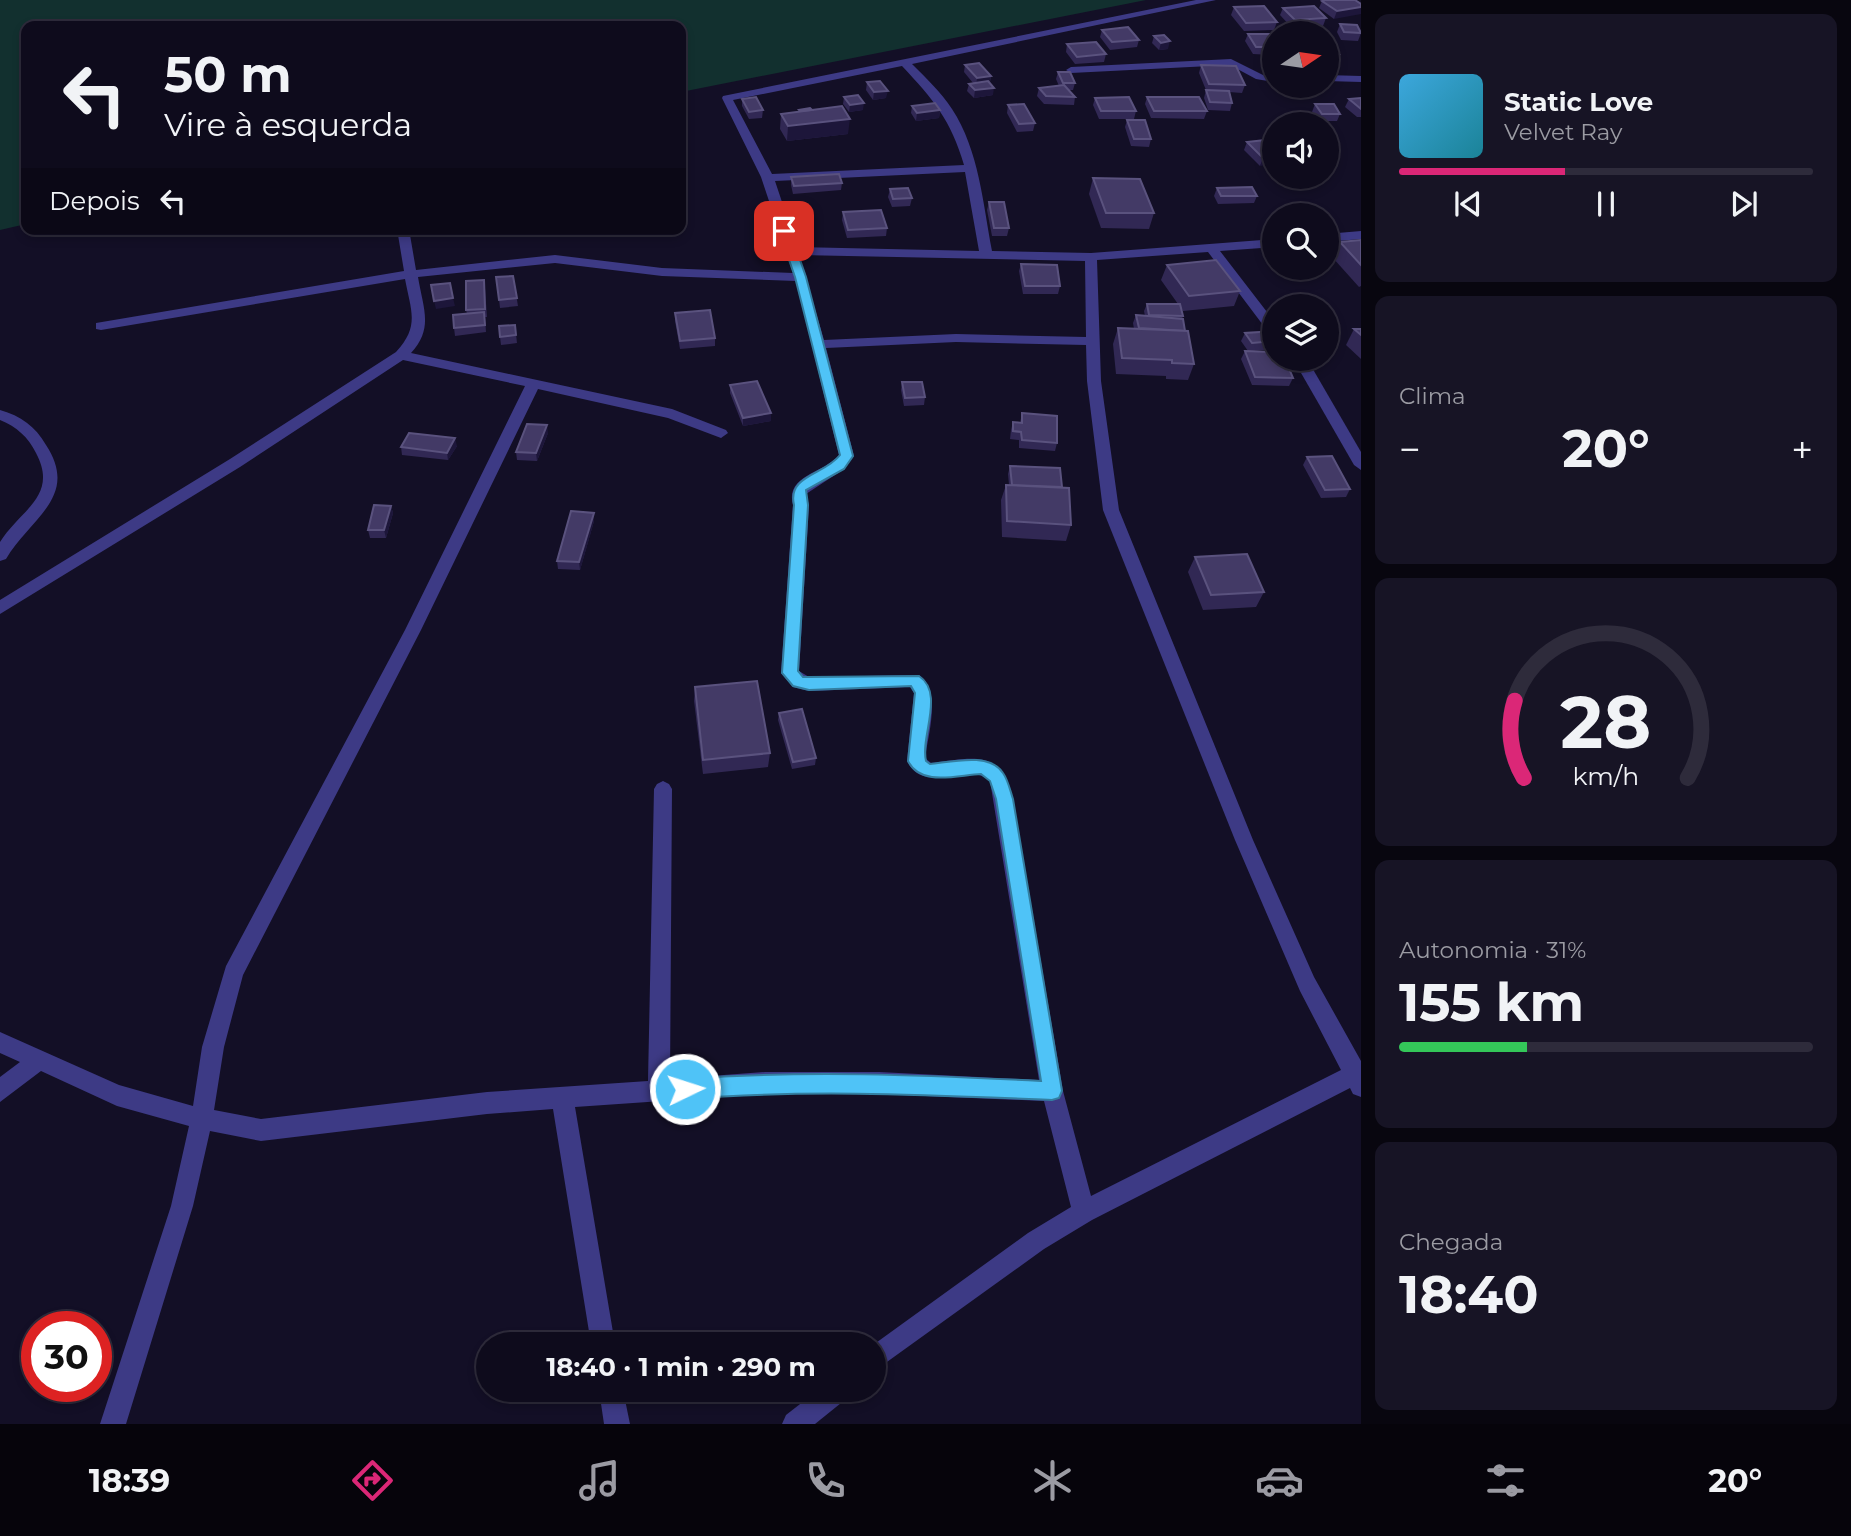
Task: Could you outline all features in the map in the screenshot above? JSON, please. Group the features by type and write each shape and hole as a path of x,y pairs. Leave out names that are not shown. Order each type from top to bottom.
{"street":[{"path":"1084,1212 1052,1091 1004,799 998,778 992,771 981,767 928,771 920,766 916,761 923,693 919,684 913,680 809,684 799,682 790,673 801,505 798,494 800,488 839,466 847,456 801,277 790,251 768,178 727,96 1211,0"},
{"path":"902,61 937,96 953,119 970,168 986,255"},
{"path":"1071,70 1231,62 1241,65 1255,77 1262,78"},
{"path":"1339,78 1361,79"},
{"path":"768,178 970,168"},
{"path":"2,602 236,463 401,355 415,340 420,326 404,235"},
{"path":"1339,237 1361,235"},
{"path":"790,251 1091,257 1262,244"},
{"path":"1212,249 1262,314"},
{"path":"886,1351 1036,1241 1084,1212 1359,1077 1307,984 1244,840 1111,510 1094,381 1091,257"},
{"path":"100,326 457,267 555,259 662,272 801,277"},
{"path":"819,344 916,337 992,336 1093,341"},
{"path":"401,355 672,414 721,433"},
{"path":"1307,371 1361,465"},
{"path":"113,1424 182,1206 202,1119 213,1047 233,973 413,630 533,384"},
{"path":"0,415 25,424 51,462 52,485 41,506 0,555"},
{"path":"659,1091 663,789"},
{"path":"0,1042 117,1095 202,1119 261,1130 369,1115 562,1097 765,1083 1052,1091"},
{"path":"0,1090 40,1059"},
{"path":"562,1097 601,1332"},
{"path":"613,1402 617,1424"},
{"path":"794,1424 822,1402"}],"green space":[{"path":"0,0 1146,0 686,91 686,21 21,21 21,225 0,230"}],"building":[{"path":"1355,0 1361,7 1337,11 1322,1"},
{"path":"1264,6 1276,21 1246,23 1234,7"},
{"path":"1314,6 1326,18 1295,20 1283,8"},
{"path":"1340,24 1357,25 1361,33 1344,32"},
{"path":"1128,27 1139,40 1112,42 1102,30"},
{"path":"1248,34 1262,34 1262,47 1256,47"},
{"path":"1164,35 1170,41 1161,43 1154,36"},
{"path":"1096,42 1106,54 1077,57 1067,44"},
{"path":"979,63 991,76 977,78 965,65"},
{"path":"1201,65 1236,66 1245,85 1209,84"},
{"path":"1058,72 1070,72 1075,83 1063,83"},
{"path":"880,81 888,91 874,92 867,82"},
{"path":"988,81 994,88 975,90 969,84"},
{"path":"1064,85 1075,97 1046,96 1039,88"},
{"path":"1206,90 1229,91 1232,103 1210,102"},
{"path":"858,95 864,103 850,105 844,97"},
{"path":"756,97 763,110 749,112 742,99"},
{"path":"1129,97 1136,111 1101,111 1095,98"},
{"path":"1147,97 1199,97 1207,111 1154,111"},
{"path":"1361,98 1361,109 1349,99"},
{"path":"935,103 940,110 917,113 912,106"},
{"path":"1024,104 1035,123 1019,124 1008,105"},
{"path":"1315,104 1334,104 1339,112 1321,112"},
{"path":"842,106 850,119 788,126 781,114"},
{"path":"1127,120 1145,120 1151,139 1134,139"},
{"path":"1262,140 1262,157 1247,142"},
{"path":"839,174 842,183 794,186 791,177"},
{"path":"1093,178 1140,179 1154,213 1106,213"},
{"path":"1252,187 1257,196 1221,196 1217,188"},
{"path":"908,188 912,198 893,199 890,189"},
{"path":"989,202 1004,202 1009,228 994,228"},
{"path":"881,210 887,228 848,230 843,212"},
{"path":"1361,240 1361,265 1340,242"},
{"path":"1216,260 1240,291 1189,296 1167,265"},
{"path":"1021,264 1057,265 1060,286 1025,286"},
{"path":"513,276 517,298 499,300 496,277"},
{"path":"484,280 485,309 466,310 466,281"},
{"path":"450,283 453,298 434,301 431,285"},
{"path":"1147,304 1180,304 1183,316 1149,315"},
{"path":"710,310 715,338 680,341 675,313"},
{"path":"484,312 485,325 454,328 453,315"},
{"path":"1136,315 1183,319 1185,331 1139,328"},
{"path":"515,325 516,335 500,337 499,326"},
{"path":"1118,328 1188,331 1194,364 1172,363 1172,360 1122,358"},
{"path":"1262,332 1262,342 1252,343 1245,333"},
{"path":"1245,351 1262,352 1262,371 1290,371 1293,378 1255,377"},
{"path":"757,381 771,413 743,418 730,385"},
{"path":"902,382 922,382 925,397 905,398"},
{"path":"1022,413 1057,416 1057,443 1022,440 1021,432 1013,431 1013,422 1022,423"},
{"path":"527,424 547,425 536,453 516,452"},
{"path":"409,433 455,438 447,453 401,447"},
{"path":"1332,456 1350,489 1325,490 1307,457"},
{"path":"1010,466 1060,468 1062,487 1012,485"},
{"path":"1006,485 1069,488 1071,525 1007,521"},
{"path":"374,505 391,506 384,530 368,530"},
{"path":"571,511 594,513 579,562 557,561"},
{"path":"1247,554 1264,592 1211,595 1195,557"},
{"path":"757,681 770,753 703,760 695,687"},
{"path":"802,709 816,758 793,762 779,713"}],"route":[{"path":"685,1089 765,1083 879,1083 1052,1091 1004,799 998,778 992,771 981,767 928,771 920,766 916,761 923,693 919,684 913,680 809,684 799,682 790,673 801,505 798,494 800,488 839,466 847,456 801,277 784,231"}]}
